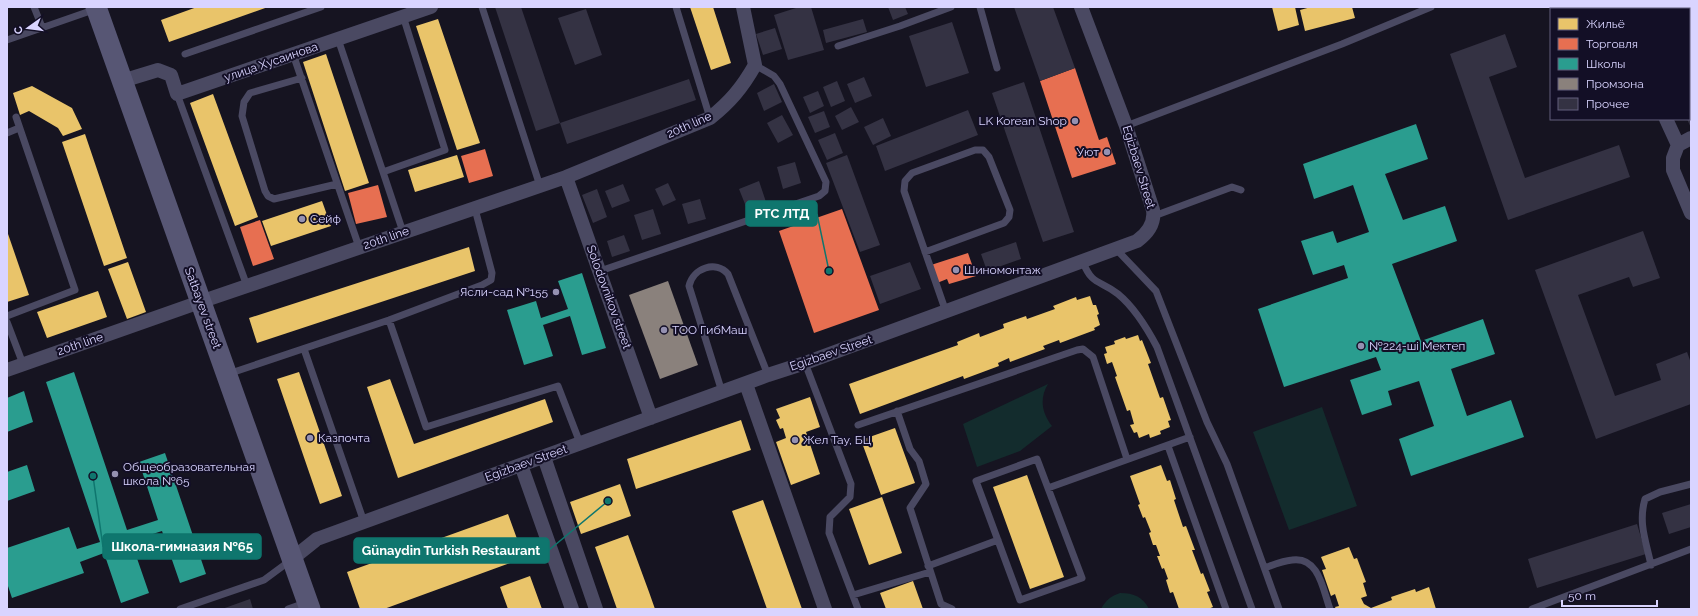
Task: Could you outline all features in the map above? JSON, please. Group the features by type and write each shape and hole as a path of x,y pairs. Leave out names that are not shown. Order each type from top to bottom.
{"main road":[{"name":"Satbayev street","path":"98,8 122,81 292,559 302,607"}],"street":[{"name":"улица Хусаинова","path":"177,94 431,7"},
{"path":"743,7 755,65"},
{"name":"Egizbaev Street","path":"292,559 317,539 746,384 768,374 806,363 1083,262 1132,243 1142,237 1154,222 1154,216 1126,126 1081,7"},
{"name":"20th line","path":"7,370 359,247 566,177 710,118 729,103 748,78 755,65"},
{"path":"122,81 158,70 171,75 177,94"},
{"path":"1666,120 1678,145"},
{"path":"1691,138 1678,145 1673,158 1673,170 1691,213"},
{"name":"Solodovnikov street","path":"566,177 651,418"},
{"path":"746,384 825,609"},
{"path":"544,457 596,609"},
{"path":"521,465 572,609"}],"lane":[{"path":"34,7 42,27"},
{"path":"185,54 321,7"},
{"path":"482,7 540,186"},
{"path":"676,7 710,118"},
{"path":"838,46 900,26 951,7"},
{"path":"980,7 997,68"},
{"path":"1126,126 1342,44 1431,7"},
{"path":"7,40 98,8"},
{"path":"384,172 444,150 403,16"},
{"path":"338,39 403,232"},
{"path":"293,54 359,247"},
{"path":"600,271 819,196 825,191 826,182 780,84 774,76 755,65"},
{"path":"302,78 250,93 244,102 242,116 265,191 268,196 274,199 337,184"},
{"path":"177,94 247,286"},
{"path":"7,316 75,290 16,117"},
{"path":"7,133 19,128"},
{"path":"925,252 1004,222 1009,217 1010,210 989,157 983,150 975,150 912,173 904,181 904,191 925,252 946,312"},
{"path":"1154,216 1232,188 1242,190"},
{"path":"226,374 389,320 482,285 491,280 492,274 475,209"},
{"path":"1116,249 1156,291 1207,422 1226,464 1279,609"},
{"path":"1083,262 1090,277 1119,294 1143,321 1157,347 1252,609"},
{"path":"722,392 689,286 690,281 701,270 713,265 724,269 728,274 768,374"},
{"path":"389,320 426,427 558,386 580,443"},
{"path":"7,322 23,364"},
{"path":"304,349 364,522"},
{"path":"858,425 1077,350 1083,350 1089,352 1093,356 1127,459"},
{"path":"806,363 851,484 850,497 830,517 829,533 858,609"},
{"path":"897,411 910,449 919,461 926,484 910,508 941,604 952,609"},
{"path":"1048,488 1127,459 1168,446 1190,436"},
{"path":"1168,446 1226,609"},
{"path":"1037,458 1082,578 1020,600 998,540 976,481 1037,458"},
{"path":"1651,565 1642,522 1642,512 1645,499 1660,492 1691,484"},
{"path":"853,595 929,569 998,540"},
{"path":"1532,609 1691,549"},
{"path":"180,609 264,580 292,559"},
{"path":"1265,568 1293,559 1311,564 1316,570 1330,609"},
{"path":"1246,609 1248,599"}],"green space":[{"path":"1048,384 1043,395 1043,406 1046,416 1052,426 1020,451 977,467 963,424"},
{"path":"1322,407 1357,506 1289,530 1253,432"},
{"path":"1120,593 1138,596 1144,601 1149,609 1101,609 1109,599"}],"building: Жильё":[{"path":"197,7 268,7 169,42 161,20"},
{"path":"690,7 713,7 731,63 711,70"},
{"path":"1272,7 1295,7 1299,25 1278,31"},
{"path":"1311,7 1352,7 1355,18 1305,31 1300,10"},
{"path":"438,19 480,143 457,150 416,26"},
{"path":"326,54 369,183 345,191 303,62"},
{"path":"32,86 72,108 82,129 63,136 58,128 29,111 20,115 13,93"},
{"path":"213,94 258,217 235,226 190,103"},
{"path":"85,134 127,258 104,266 62,142"},
{"path":"457,155 464,177 415,192 408,170"},
{"path":"322,201 331,226 271,246 262,221"},
{"path":"7,231 29,295 7,302"},
{"path":"469,247 475,271 257,343 249,318"},
{"path":"128,262 146,312 127,319 108,269"},
{"path":"98,291 107,317 47,338 37,312"},
{"path":"1090,296 1093,305 1096,305 1099,314 1097,315 1100,325 1094,328 1095,330 1060,343 1059,340 1043,346 1045,349 1010,362 1009,358 998,363 999,366 964,379 963,376 860,414 849,384 958,345 957,342 979,333 980,337 1004,328 1003,324 1026,316 1027,319 1055,309 1053,306 1076,297 1077,300"},
{"path":"1138,335 1140,341 1142,340 1151,363 1148,364 1160,398 1163,397 1171,420 1168,421 1170,427 1160,431 1161,434 1150,438 1149,434 1139,438 1137,432 1134,433 1130,425 1134,424 1130,410 1127,411 1115,377 1117,376 1112,362 1107,364 1104,354 1107,353 1105,347 1115,344 1114,341 1125,337 1126,339"},
{"path":"299,372 342,496 320,504 277,379"},
{"path":"390,379 414,444 545,399 553,422 398,478 367,387"},
{"name":"Жел Тау, БЦ","path":"810,397 820,427 806,432 820,474 791,485 776,442 786,438 783,428 780,429 776,420 780,418 776,409"},
{"path":"741,420 751,450 636,489 627,459"},
{"path":"895,428 915,483 881,495 861,440"},
{"path":"1161,465 1167,481 1170,480 1176,499 1174,500 1183,527 1186,526 1195,550 1192,550 1201,574 1203,573 1210,591 1207,592 1213,607 1208,609 1179,609 1173,592 1170,593 1166,580 1168,579 1157,556 1160,556 1156,545 1153,545 1149,533 1151,532 1138,505 1140,504 1130,476"},
{"path":"1027,475 1064,577 1030,589 993,487"},
{"path":"620,484 631,516 581,534 570,502"},
{"path":"882,497 902,553 869,565 849,509"},
{"path":"763,500 802,609 767,609 732,511"},
{"path":"508,514 524,558 384,609 360,609 347,572"},
{"path":"628,535 655,609 617,609 595,547"},
{"path":"1349,547 1354,559 1357,558 1366,582 1363,583 1367,596 1361,598 1364,604 1371,608 1392,600 1391,597 1415,589 1416,592 1429,587 1436,609 1336,609 1335,607 1339,606 1335,594 1331,596 1322,570 1326,569 1321,557"},
{"path":"530,576 542,609 508,609 500,587"},
{"path":"913,581 923,609 886,609 880,593"}],"building: Торговля":[{"path":"1075,68 1099,140 1107,137 1116,164 1072,178 1040,81"},
{"path":"485,149 493,176 469,183 461,156"},
{"path":"378,185 387,217 356,224 348,193"},
{"path":"842,209 879,310 814,333 779,231"},
{"path":"260,220 274,259 253,266 240,227"},
{"path":"968,253 976,276 949,284 947,279 937,283 931,265"}],"building: Школы":[{"path":"1416,124 1428,159 1385,174 1403,220 1445,206 1457,241 1392,264 1421,341 1483,319 1495,354 1451,369 1467,416 1511,400 1524,437 1411,476 1399,439 1434,426 1419,381 1388,391 1392,405 1362,415 1350,380 1381,370 1376,357 1284,387 1258,309 1348,278 1344,265 1313,275 1301,241 1333,231 1337,243 1369,232 1353,185 1314,199 1303,164"},
{"name":"Ясли-сад №155","path":"582,273 606,348 582,355 570,316 543,325 553,356 524,365 507,310 536,301 541,318 568,309 558,281"},
{"path":"74,372 127,530 158,520 139,462 165,453 206,574 180,583 162,531 131,541 149,593 121,603 104,553 80,562 84,573 12,598 7,583 7,548 69,527 77,549 100,542 46,382"},
{"path":"24,391 33,422 7,432 7,398"},
{"path":"27,465 35,491 7,501 7,472"}],"building: Промзона":[{"name":"ТОО ГибМаш","path":"668,281 698,365 660,379 629,295"}],"building: Прочее":[{"path":"495,7 521,7 560,123 536,131"},
{"path":"799,7 811,7 824,50 788,60 774,15"},
{"path":"888,7 905,7 908,14 893,20"},
{"path":"1014,7 1053,7 1075,68 1040,81"},
{"path":"1691,7 1691,14 1690,8 1686,8"},
{"path":"586,9 602,55 575,65 558,18"},
{"path":"863,19 867,32 826,43 823,30"},
{"path":"952,22 969,73 926,87 909,36"},
{"path":"775,28 782,49 763,55 756,34"},
{"path":"1505,34 1517,67 1489,77 1525,178 1619,145 1630,177 1508,220 1450,54"},
{"path":"864,77 872,96 855,103 847,84"},
{"path":"689,79 696,100 567,144 560,123"},
{"path":"837,81 845,101 831,107 823,87"},
{"path":"1024,82 1074,232 1043,242 992,93"},
{"path":"774,84 782,102 764,111 757,93"},
{"path":"818,91 824,106 810,113 803,97"},
{"path":"1690,102 1691,128 1687,120 1690,120"},
{"path":"851,107 859,122 842,130 835,116"},
{"path":"968,110 978,135 885,171 876,146"},
{"path":"824,111 830,127 815,133 808,117"},
{"path":"782,115 793,135 778,143 767,123"},
{"path":"883,118 891,136 873,145 864,127"},
{"path":"835,133 843,153 827,160 818,140"},
{"path":"847,155 880,245 860,252 826,163"},
{"path":"795,162 801,183 783,189 777,167"},
{"path":"759,181 766,202 747,209 739,189"},
{"path":"668,183 676,200 663,206 655,189"},
{"path":"623,184 630,201 612,208 605,191"},
{"path":"597,189 607,217 593,223 582,195"},
{"path":"700,199 706,219 688,224 682,204"},
{"path":"653,209 661,234 642,240 634,215"},
{"path":"1643,231 1660,278 1633,287 1629,277 1578,295 1615,396 1661,380 1656,364 1687,352 1691,363 1691,404 1596,439 1535,270"},
{"path":"624,235 630,251 612,257 607,241"},
{"path":"1016,242 1021,259 987,271 981,254"},
{"path":"910,262 921,289 880,304 870,276"},
{"path":"1691,504 1691,527 1669,534 1662,513"},
{"path":"1637,524 1646,554 1537,588 1528,559"},
{"path":"250,599 253,609 222,609"}],"place":[{"name":"LK Korean Shop","path":"1075,121"},
{"name":"Уют","path":"1107,152"},
{"name":"Сейф","path":"302,219"},
{"name":"Шиномонтаж","path":"956,270"},
{"name":"РТС ЛТД","path":"829,271"},
{"name":"Ясли-сад №155","path":"556,292"},
{"name":"ТОО ГибМаш","path":"664,330"},
{"name":"№224-ші Мектеп","path":"1361,346"},
{"name":"Казпочта","path":"310,438"},
{"name":"Жел Тау, БЦ","path":"795,440"},
{"name":"Общеобразовательная школа №65","path":"115,474"},
{"name":"Школа-гимназия №65","path":"93,476"},
{"name":"Günaydin Turkish Restaurant","path":"608,501"}]}
